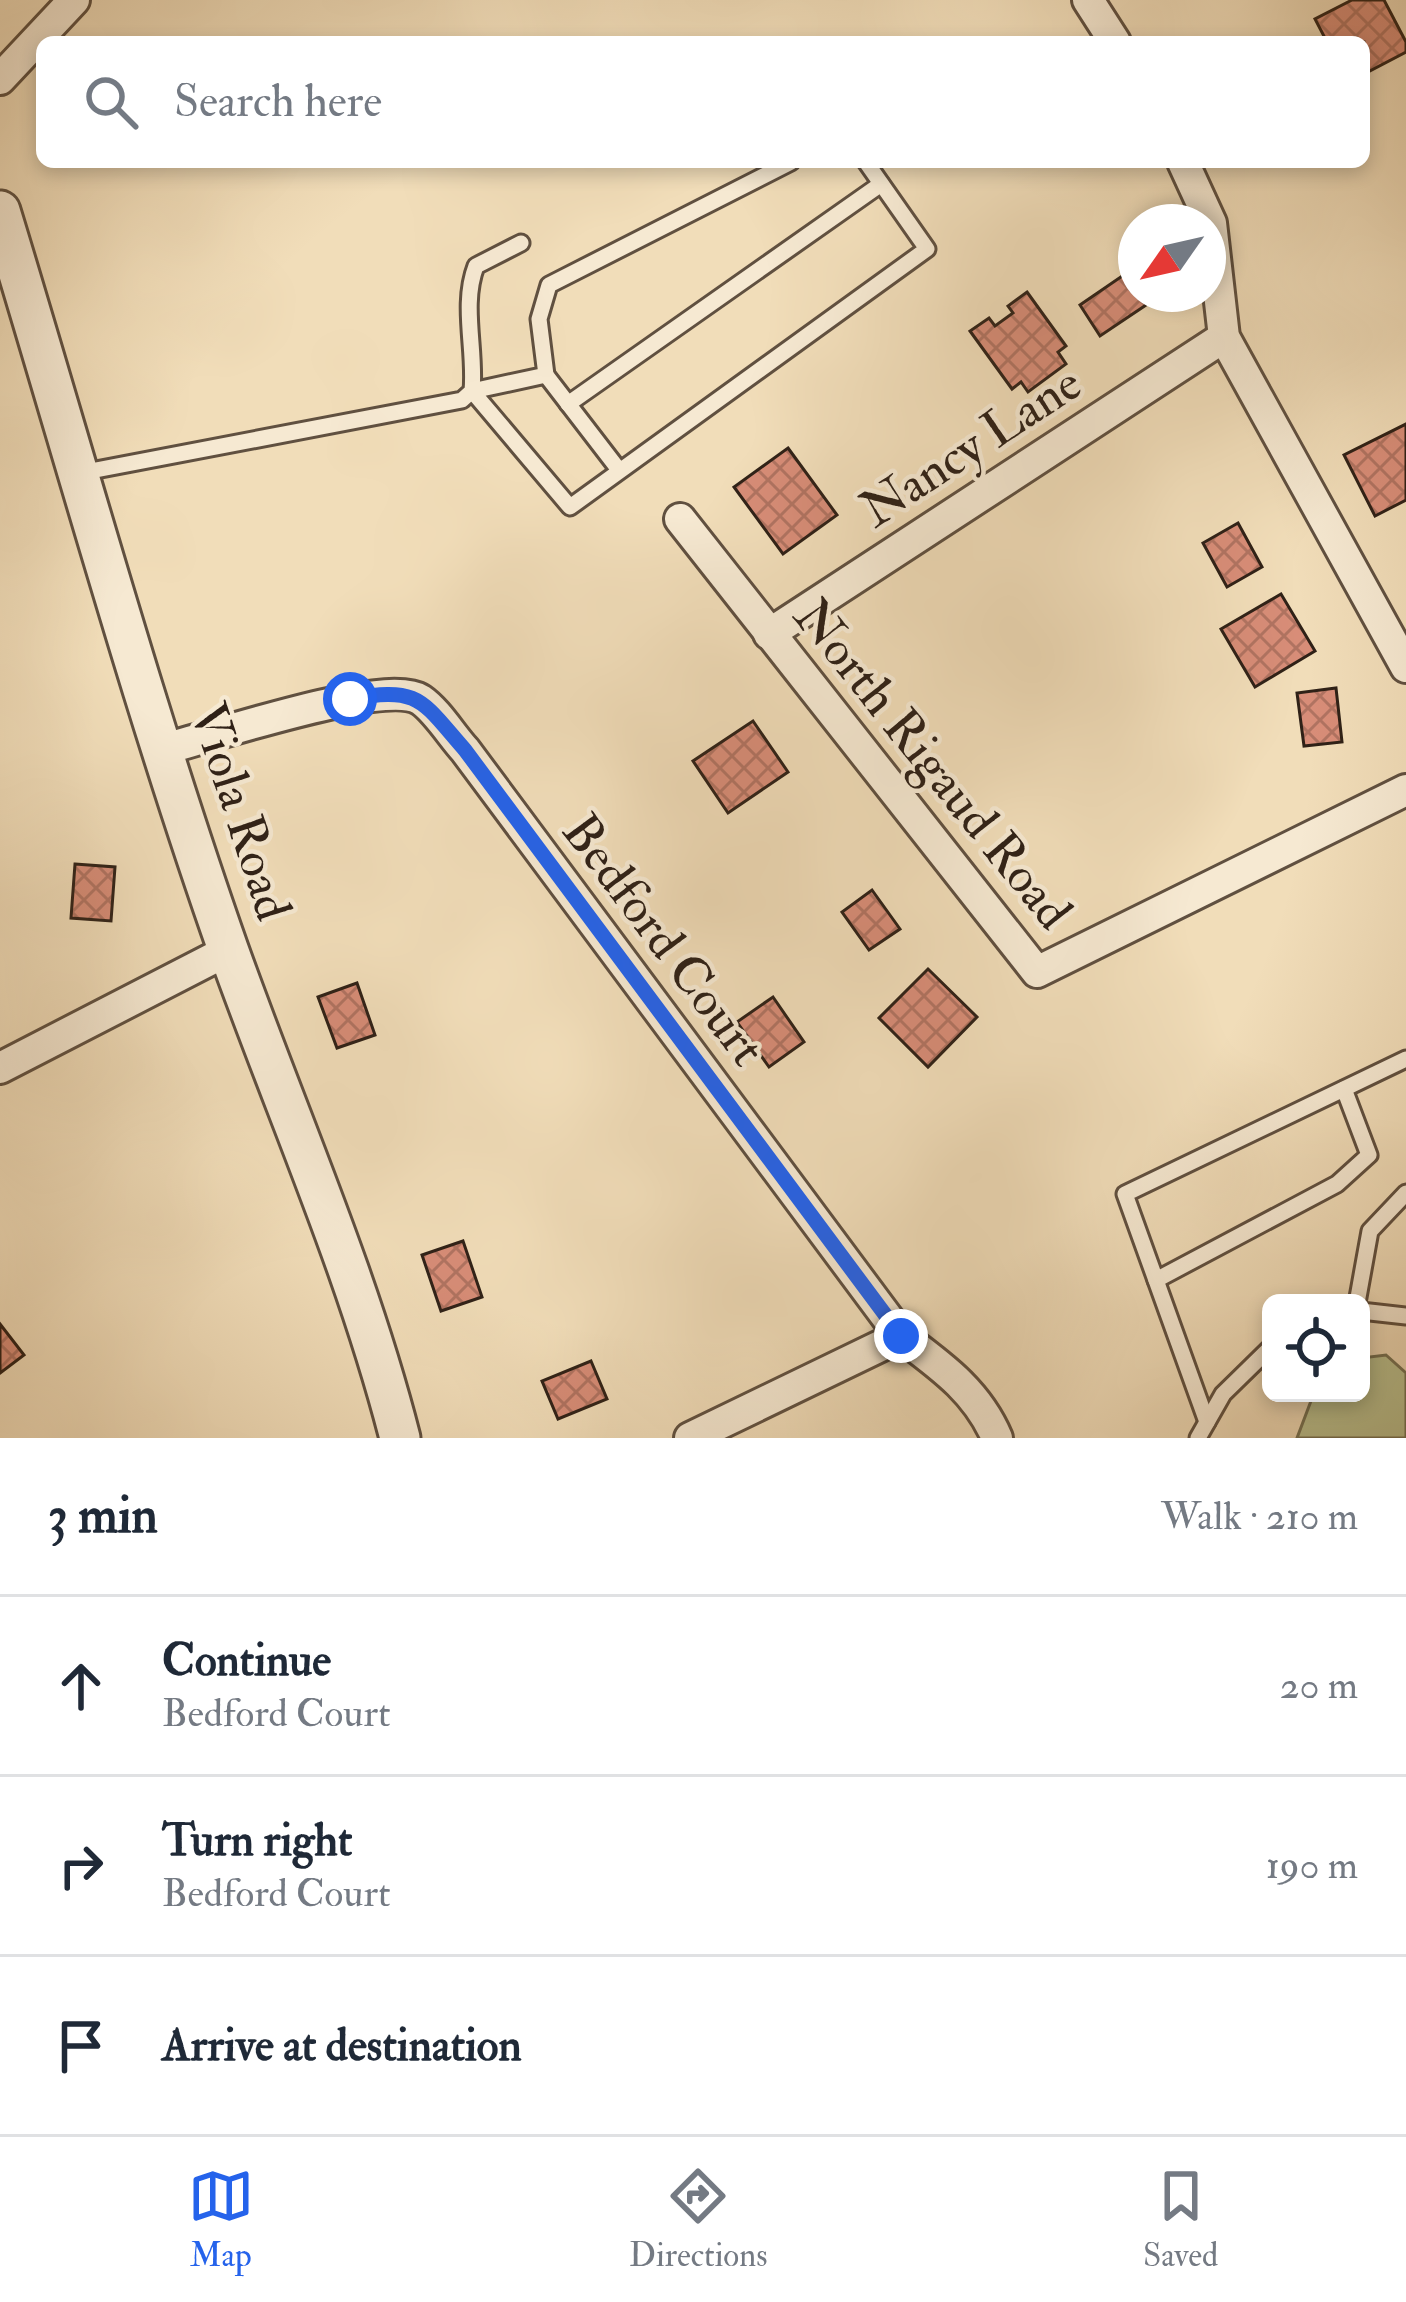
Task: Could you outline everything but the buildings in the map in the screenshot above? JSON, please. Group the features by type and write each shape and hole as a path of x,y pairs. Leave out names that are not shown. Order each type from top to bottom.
{"street":[{"path":"40,36 74,0"},
{"path":"1088,0 1111,36"},
{"path":"0,79 36,41"},
{"path":"1186,168 1211,223 1224,338 1406,667"},
{"name":"Viola Road","path":"0,211 229,950 375,1340 400,1438"},
{"name":"Nancy Lane","path":"769,634 1224,338"},
{"name":"North Rigaud Road","path":"680,519 1037,972 1406,790"},
{"name":"Bedford Court","path":"164,749 370,695 390,692 421,700 465,750 901,1336 963,1383 997,1438"},
{"path":"0,1068 229,950"},
{"path":"690,1438 901,1336"}],"lane":[{"path":"620,470 546,374 539,319 550,285 779,168"},
{"path":"520,243 476,266 469,285 472,391 570,507 927,250 870,168"},
{"path":"568,404 881,184"},
{"path":"80,473 462,400 472,391 546,374"},
{"path":"1208,1422 1125,1194 1406,1059"},
{"path":"1156,1280 1337,1184 1370,1155 1344,1089"},
{"path":"1361,1294 1370,1231 1406,1193"},
{"path":"1370,1309 1406,1316"},
{"path":"1198,1438 1223,1394 1262,1356"}],"green space":[{"path":"1386,1355 1406,1373 1406,1438 1297,1438 1311,1402 1370,1402 1370,1357"}],"route":[{"path":"350,699 390,692 421,700 465,750 901,1336"}]}
